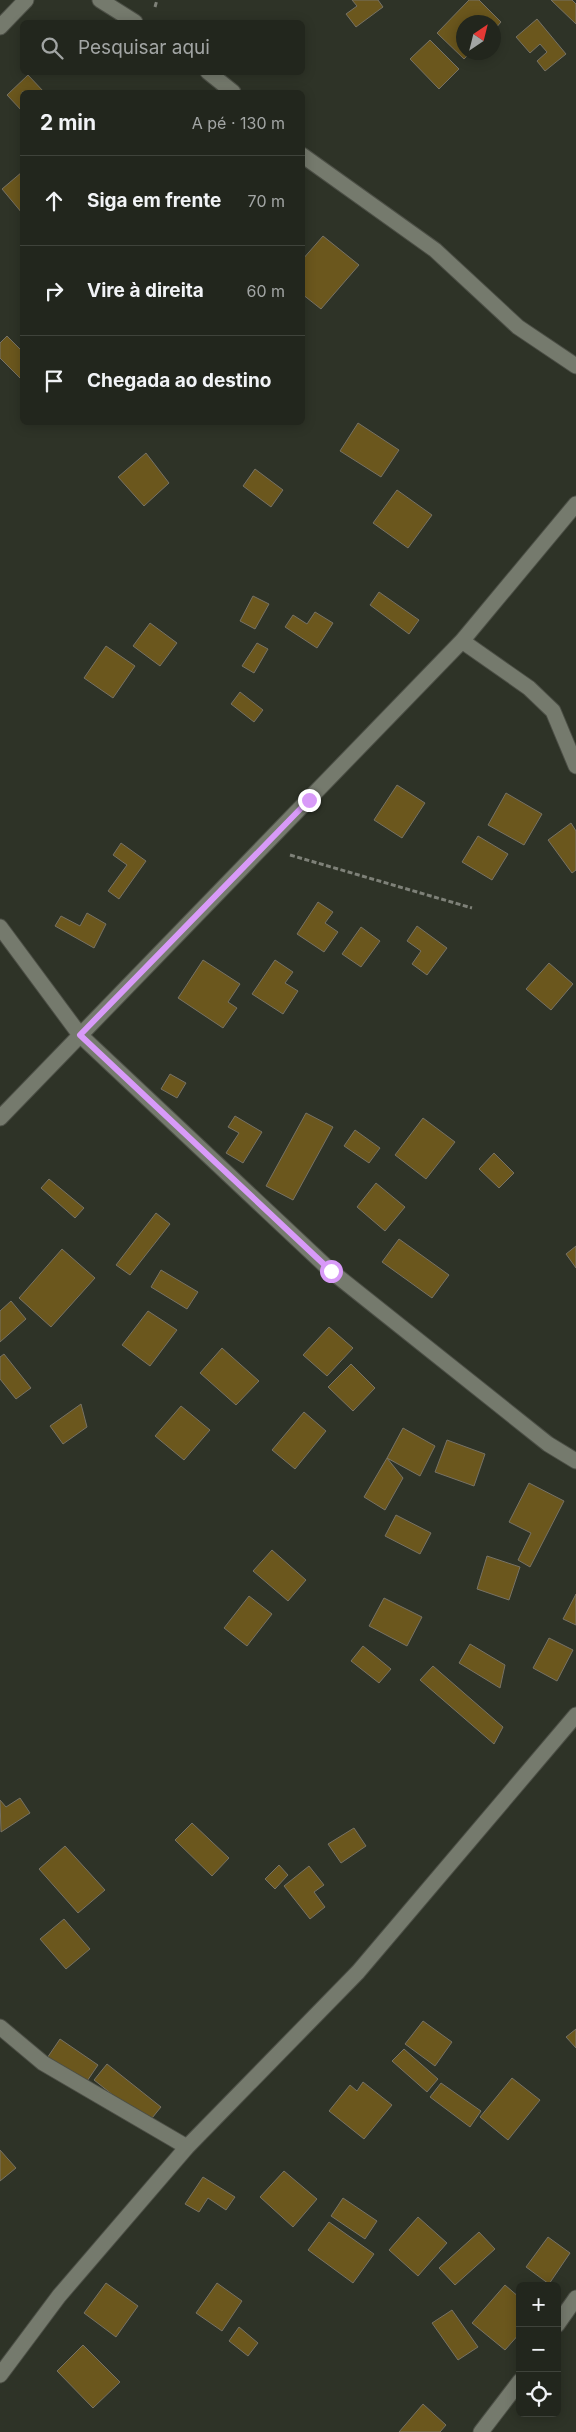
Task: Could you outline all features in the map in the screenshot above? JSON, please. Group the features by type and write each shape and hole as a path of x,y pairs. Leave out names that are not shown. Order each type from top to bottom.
{"street":[{"path":"0,27 26,0"},
{"path":"100,0 132,20"},
{"path":"212,75 230,90"},
{"path":"305,157 435,250 518,327 576,366"},
{"path":"0,1118 462,641 576,504"},
{"path":"462,641 529,688 553,711 576,766"},
{"path":"0,927 80,1035 331,1271 548,1444 576,1460"},
{"path":"0,2375 59,2296 187,2148 358,1972 576,1715"},
{"path":"0,2027 42,2063 187,2148"},
{"path":"561,2319 576,2298"},
{"path":"481,2432 516,2386"}],"path":[{"path":"263,847 472,908"}],"building":[{"path":"352,0 378,0 383,7 356,27 346,14 357,6"},
{"path":"469,0 479,0 494,15 456,15 456,51 437,33"},
{"path":"551,0 572,0 576,4 576,24"},
{"path":"537,19 566,54 545,71 537,61 547,52 540,44 530,53 516,37"},
{"path":"430,40 459,69 439,89 410,59"},
{"path":"28,75 42,90 20,90 20,109 7,95"},
{"path":"20,174 20,211 2,189"},
{"path":"323,236 359,265 321,309 305,296 305,257"},
{"path":"7,336 20,349 20,378 0,358 0,343"},
{"path":"358,423 399,450 381,477 340,451"},
{"path":"146,453 169,483 144,506 118,477"},
{"path":"255,469 283,490 271,507 243,486"},
{"path":"397,490 432,515 408,548 373,523"},
{"path":"379,592 419,620 409,634 370,605"},
{"path":"253,596 269,604 255,629 240,621"},
{"path":"315,612 333,623 317,648 285,627 293,615 307,624"},
{"path":"150,623 177,643 160,666 133,646"},
{"path":"257,643 268,649 254,673 242,666"},
{"path":"106,646 135,666 113,698 84,678"},
{"path":"240,692 263,710 254,722 231,704"},
{"path":"397,785 425,803 402,838 374,820"},
{"path":"506,793 542,814 524,845 488,825"},
{"path":"571,823 576,831 576,870 572,873 548,840"},
{"path":"478,836 508,854 492,880 462,862"},
{"path":"121,843 146,861 119,899 108,891 127,865 113,855"},
{"path":"318,902 333,912 325,923 338,932 324,952 297,934"},
{"path":"87,913 106,924 94,948 55,926 61,916 80,926"},
{"path":"417,926 447,948 427,975 412,964 421,951 407,941"},
{"path":"361,927 380,941 361,967 342,954"},
{"path":"203,960 240,984 228,1002 237,1008 223,1028 178,998"},
{"path":"275,960 293,972 285,983 298,991 283,1014 252,994"},
{"path":"549,963 573,984 551,1010 526,989"},
{"path":"170,1074 186,1083 177,1098 161,1089"},
{"path":"306,1113 333,1127 293,1200 266,1186"},
{"path":"235,1116 262,1132 243,1163 226,1153 239,1133 228,1127"},
{"path":"423,1118 455,1142 426,1179 395,1155"},
{"path":"355,1130 380,1148 369,1163 344,1146"},
{"path":"494,1153 514,1173 499,1188 479,1169"},
{"path":"49,1179 84,1208 75,1218 41,1188"},
{"path":"376,1183 405,1207 385,1231 357,1207"},
{"path":"156,1213 170,1224 130,1275 116,1265"},
{"path":"399,1239 449,1275 432,1298 382,1262"},
{"path":"576,1246 576,1268 566,1254"},
{"path":"62,1249 95,1278 51,1327 19,1298"},
{"path":"161,1270 198,1292 187,1309 151,1287"},
{"path":"11,1301 26,1319 0,1342 0,1311"},
{"path":"148,1311 177,1330 150,1366 122,1345"},
{"path":"329,1327 353,1348 327,1376 303,1355"},
{"path":"222,1348 259,1381 236,1405 200,1373"},
{"path":"4,1354 31,1388 16,1399 0,1379 0,1357"},
{"path":"351,1364 375,1388 353,1411 328,1387"},
{"path":"81,1404 87,1427 63,1444 50,1426"},
{"path":"181,1406 210,1430 184,1460 155,1436"},
{"path":"304,1412 326,1431 295,1469 272,1450"},
{"path":"403,1428 435,1446 420,1476 387,1458"},
{"path":"447,1440 485,1454 474,1486 435,1472"},
{"path":"387,1458 403,1478 385,1510 364,1497"},
{"path":"529,1483 564,1501 530,1567 518,1560 531,1533 509,1522"},
{"path":"396,1515 431,1533 420,1554 385,1536"},
{"path":"272,1550 306,1580 288,1601 253,1571"},
{"path":"487,1556 520,1567 509,1600 477,1589"},
{"path":"576,1594 576,1625 563,1619"},
{"path":"249,1596 272,1614 247,1646 224,1628"},
{"path":"384,1598 422,1617 407,1646 369,1626"},
{"path":"549,1638 573,1650 557,1681 533,1668"},
{"path":"470,1644 505,1665 500,1688 459,1663"},
{"path":"363,1646 391,1669 379,1683 351,1661"},
{"path":"433,1666 503,1727 494,1744 420,1680"},
{"path":"20,1798 30,1813 1,1832 0,1800 6,1807"},
{"path":"192,1823 229,1858 212,1876 175,1840"},
{"path":"354,1828 366,1846 341,1863 328,1844"},
{"path":"65,1846 105,1890 78,1913 39,1869"},
{"path":"279,1865 288,1875 275,1889 265,1879"},
{"path":"309,1866 324,1885 314,1892 325,1907 310,1919 284,1886"},
{"path":"64,1919 90,1949 66,1969 40,1939"},
{"path":"423,2021 452,2042 435,2066 405,2044"},
{"path":"576,2029 576,2048 566,2037"},
{"path":"60,2039 98,2065 81,2090 43,2064"},
{"path":"404,2049 438,2079 427,2092 392,2061"},
{"path":"107,2064 161,2107 148,2123 94,2080"},
{"path":"512,2078 540,2100 508,2140 480,2117"},
{"path":"363,2082 392,2105 364,2139 329,2111 350,2085 357,2091"},
{"path":"441,2083 481,2111 470,2127 430,2097"},
{"path":"0,2150 16,2168 0,2181"},
{"path":"284,2171 317,2199 293,2227 260,2197"},
{"path":"203,2177 235,2197 226,2210 208,2198 199,2212 185,2204"},
{"path":"343,2198 377,2221 365,2239 331,2216"},
{"path":"418,2217 447,2243 418,2276 389,2250"},
{"path":"329,2222 374,2254 353,2283 308,2250"},
{"path":"479,2232 495,2249 455,2285 439,2268"},
{"path":"548,2237 570,2253 550,2282 546,2282 526,2267"},
{"path":"106,2283 138,2306 116,2337 84,2313"},
{"path":"217,2283 242,2301 222,2331 196,2313"},
{"path":"505,2285 516,2295 516,2338 505,2350 472,2323"},
{"path":"452,2310 478,2347 458,2360 432,2323"},
{"path":"239,2327 258,2343 248,2356 229,2341"},
{"path":"83,2345 120,2382 93,2408 57,2371"},
{"path":"423,2404 446,2425 440,2432 399,2432"}],"route":[{"path":"309,800 80,1035 331,1271"}]}
